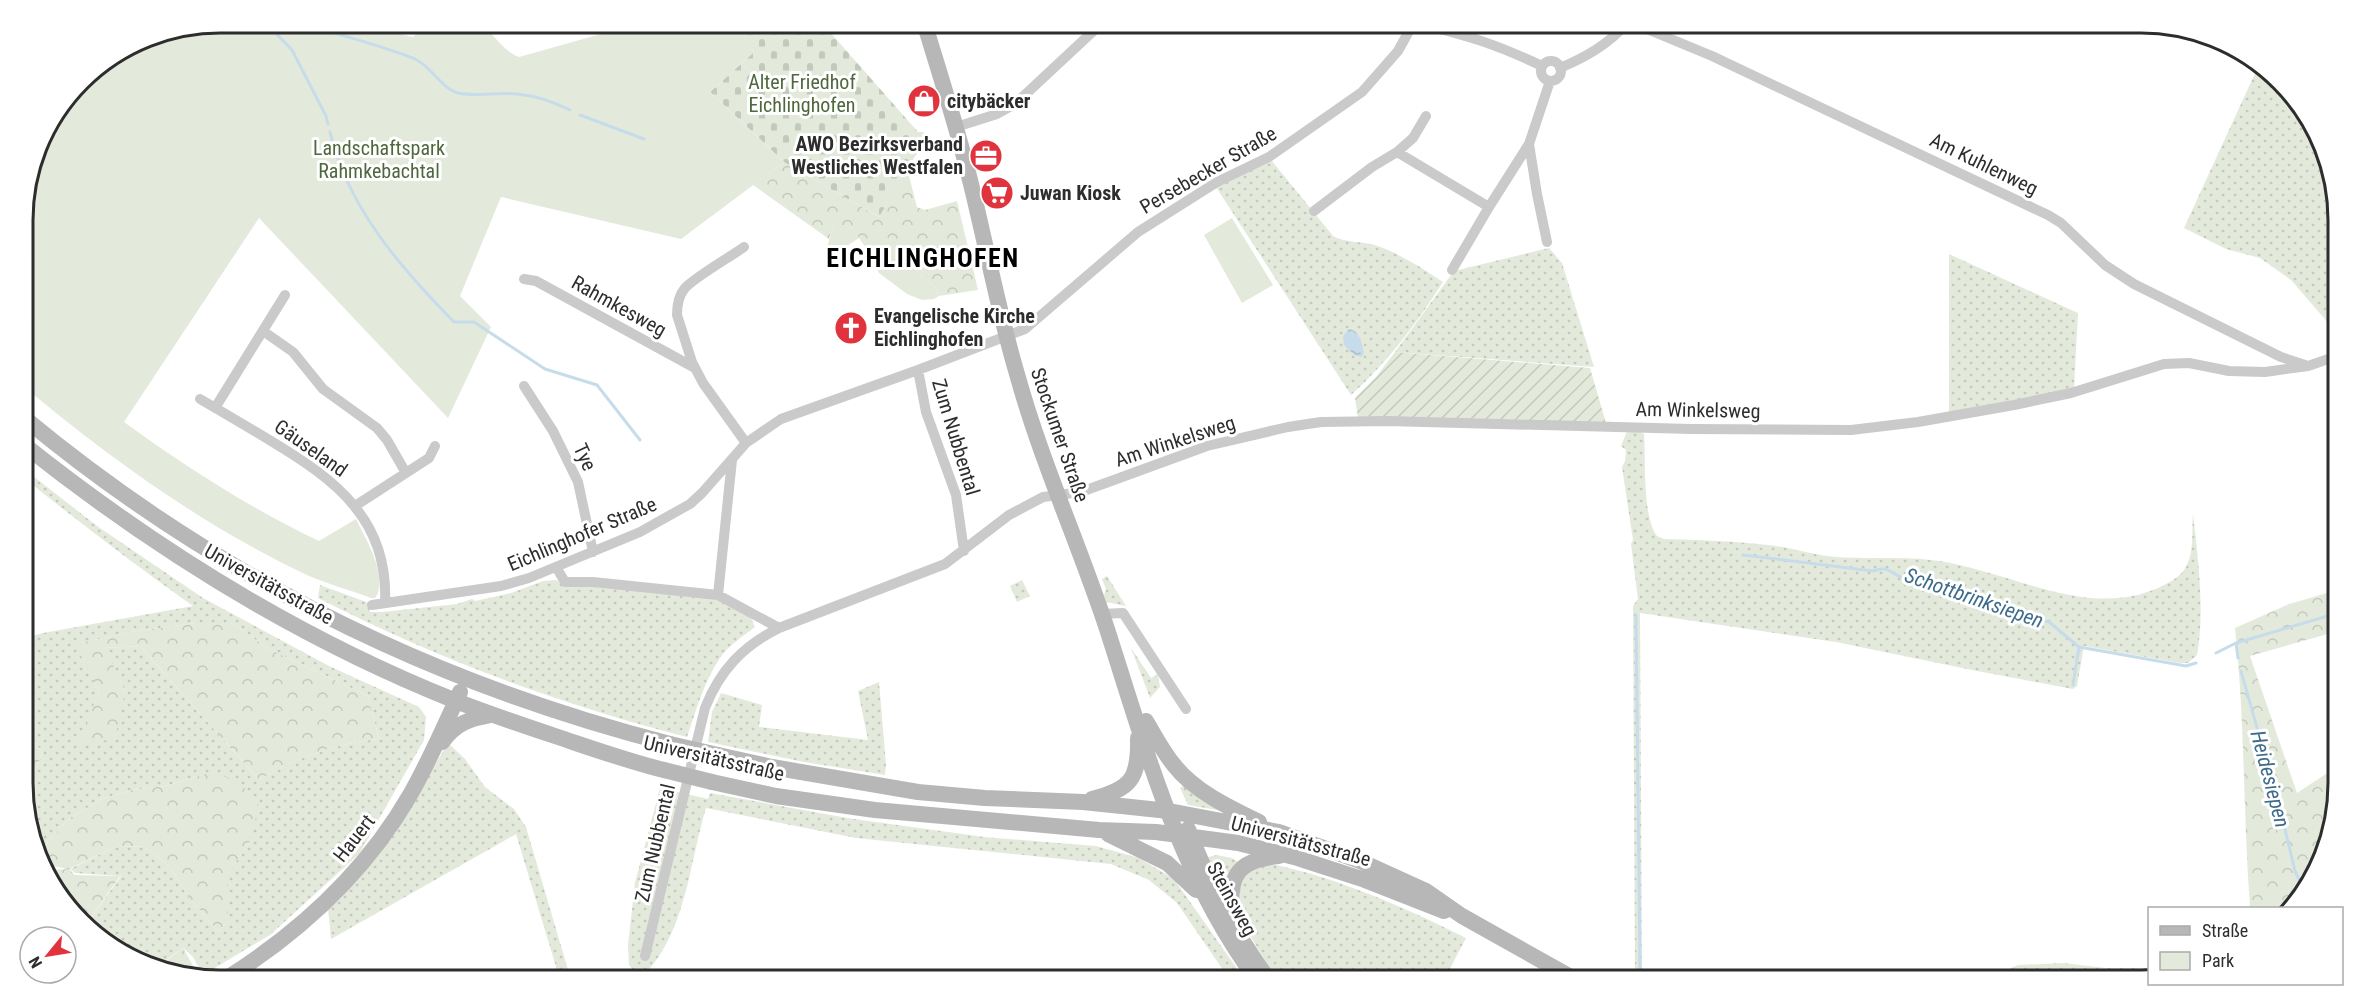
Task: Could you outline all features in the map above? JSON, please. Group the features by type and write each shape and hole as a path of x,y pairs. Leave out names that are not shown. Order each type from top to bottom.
{"main road":[{"name":"Stockumer Straße","path":"927,33 956,127 1026,406 1184,835"},
{"name":"Universitätsstraße","path":"33,425 140,506 254,579 356,631 465,680 601,727 772,767 918,792 985,798 1083,802 1176,812 1278,832 1360,861 1426,891 1462,916 1558,970"},
{"name":"Universitätsstraße","path":"33,452 159,545 243,597 330,643 456,701 493,715 664,770 776,796 875,810 1099,830 1184,835 1238,843 1294,857 1365,880 1438,910 1462,916"},
{"name":"Hauert","path":"239,970 290,933 343,886 385,834 430,757 465,680"},
{"path":"430,757 450,730 459,723 493,715"},
{"name":"Universitätsstraße","path":"1083,802 1115,793 1130,781 1138,758 1142,723"},
{"path":"1142,723 1185,777 1224,804 1278,832"},
{"path":"1099,830 1167,863 1185,878 1208,904"},
{"name":"Steinsweg","path":"1184,835 1187,861 1208,904 1249,970"},
{"name":"Steinsweg","path":"1184,835 1263,970"},
{"path":"1233,920 1231,889 1236,874 1246,865 1262,859 1277,856 1294,857"}],"street":[{"path":"956,127 998,114 1015,104 1091,33"},
{"name":"Persebecker Straße","path":"1007,337 1025,329 1116,249 1161,215 1217,182 1269,157 1362,92 1398,51 1408,33"},
{"path":"1459,33 1504,48 1542,66"},
{"path":"1560,68 1604,45 1617,33"},
{"name":"Am Kuhlenweg","path":"1657,33 1704,52 2048,215 2061,223 2105,266 2134,284 2281,357 2308,366"},
{"path":"1542,66 1551,61 1560,68"},
{"path":"1542,66 1542,76 1550,81"},
{"path":"1452,270 1529,144 1550,81 1559,77 1560,68"},
{"path":"1314,211 1372,166 1397,152 1413,138 1426,116"},
{"path":"1529,144 1547,242"},
{"path":"1397,152 1489,207"},
{"name":"Rahmkesweg","path":"744,247 687,286 680,298 677,315 695,368 703,383 746,443"},
{"name":"Rahmkesweg","path":"524,279 536,281 695,368"},
{"path":"215,408 285,295"},
{"path":"263,331 293,352 322,388 377,428 387,440 406,473"},
{"name":"Eichlinghofer Straße","path":"372,605 501,586 593,552 640,532 683,508 702,493 746,443 789,415 1007,337"},
{"name":"Am Winkelsweg","path":"1058,494 1081,492 1207,446 1288,427 1321,422 1387,421 1691,429 1851,430 1918,422 2071,393 2164,364 2189,363 2229,371 2253,372 2308,366 2328,359"},
{"name":"Zum Nubbental","path":"918,370 926,412 954,486 964,550"},
{"name":"Tye","path":"524,386 553,431 578,482 593,552"},
{"name":"Gäuseland","path":"200,399 318,471 355,506 373,535 383,562 386,579 385,603"},
{"path":"355,506 429,458 435,446"},
{"path":"718,595 732,460"},
{"name":"Zum Nubbental","path":"645,956 698,735 712,692 736,656 756,640 779,627 939,566 964,550 1017,509 1043,497 1058,494"},
{"path":"556,567 565,582 593,582 718,595 779,627"},
{"path":"1102,614 1123,613 1186,709"}],"green space":[{"name":"Landschaftspark Rahmkebachtal","path":"220,33 395,33 413,37 417,33 490,33 507,50 519,57 604,33 743,33 754,52 710,92 784,162 681,239 501,197 460,296 491,327 448,418 259,218 124,422 219,486 319,541 356,519 378,569 379,590 375,598 307,575 231,535 159,490 33,394 33,208 39,172 52,138 80,97 116,65 160,43 196,35"},
{"name":"Alter Friedhof Eichlinghofen","path":"743,33 831,33 918,132 924,132 926,138 879,217 784,162 710,92 754,52"},
{"path":"2255,72 2289,106 2314,149 2322,172 2328,220 2328,323 2291,280 2260,258 2226,249 2184,228"},
{"path":"1272,161 1333,236 1384,248 1443,282 1401,342 1351,395 1216,187"},
{"path":"784,162 879,217 907,168 917,207 925,210 957,201 978,290 939,296 935,287 921,276 929,262 878,233 868,251 852,228 834,224 829,239 753,185"},
{"path":"1232,218 1273,285 1242,303 1204,235"},
{"path":"834,223 852,228 859,238 844,248 843,257 827,247"},
{"path":"878,232 929,262 921,276 935,287 939,296 922,300 907,294 879,273 868,251"},
{"path":"1549,248 1562,263 1594,367 1395,352 1454,271"},
{"path":"1949,254 2078,313 2074,389 1949,415"},
{"path":"1395,352 1590,368 1606,423 1358,418 1355,398 1376,377"},
{"path":"1627,431 1639,431 1644,434 1649,515 1657,536 1664,539 1775,546 1839,557 1931,560 1961,565 2053,591 2084,597 2114,598 2144,593 2181,574 2186,567 2191,550 2193,514 2201,603 2197,655 2188,663 2180,663 2084,646 2077,686 2073,689 1836,642 1640,613 1642,970 1635,970 1633,606 1638,599 1631,544 1633,540 1622,467 1626,450 1621,446"},
{"path":"33,476 97,526 203,598 329,666 419,707 426,717 424,740 359,854 270,935 211,970 199,969 193,957 183,948 165,961 127,945 106,931 91,918 121,876 75,873 70,869 117,846 145,847 169,866 191,900 218,931 228,921 228,873 249,843 206,774 165,786 132,790 102,799 70,818 48,841 45,849 39,831 33,772 43,753 33,740 33,636 193,606 33,485","holes":["196,623 231,623 269,649 368,696 379,739 346,744 316,753 259,780 140,646 104,648 125,691 78,744 99,692 76,644 130,632"]},
{"path":"1107,576 1126,606 1106,602 1104,595 1106,589 1102,579"},
{"path":"556,580 565,584 721,599 751,618 755,627 727,649 709,676 687,737 592,710 498,678 362,620 318,598 320,585 369,603 370,612 382,612 457,604 472,599 475,601 511,593 543,581"},
{"path":"1022,580 1030,596 1017,602 1010,586"},
{"path":"2328,593 2328,634 2250,656 2297,793 2328,773 2326,807 2322,831 2314,854 2289,897 2280,907 2250,907 2235,628 2289,604"},
{"path":"196,623 231,623 269,649 368,696 379,739 331,748 288,765 259,780 140,646 105,648 125,691 115,739 77,744 99,692 75,644 130,632"},
{"path":"1131,648 1151,678 1158,674 1160,687 1150,698"},
{"path":"879,682 885,775 804,762 708,742 712,712 721,693 762,705 759,727 868,740 858,691"},
{"path":"33,740 43,753 33,772"},
{"path":"448,743 465,759 485,787 514,809 526,827 568,970 557,970 516,834 331,939 328,908 391,837"},
{"path":"206,774 224,776 243,786 259,806 249,843 228,873 228,921 218,931 191,900 169,866 145,847 117,846 69,869 75,875 120,876 91,918 72,897 55,870 68,869 53,866 47,854 45,849 48,841 70,818 102,799 132,790 165,786"},
{"path":"1185,784 1223,811 1188,805 1180,788"},
{"path":"660,788 708,799 710,793 847,818 984,837 1096,846 1139,858 1174,879 1238,970 1223,970 1177,903 1149,880 1111,864 856,838 706,808 677,921 667,942 648,970 633,970 629,965 628,945 635,883"},
{"path":"1217,855 1232,858 1240,863 1224,891 1208,857"},
{"path":"1271,864 1346,885 1419,915 1466,938 1449,970 1272,970 1254,942 1240,910 1238,895 1240,882 1249,871"},
{"path":"183,948 194,968 184,966 165,961"},
{"path":"2063,963 2106,968 2148,968 2148,970 2006,970 2018,965"}],"water":[{"path":"1348,329 1359,337 1364,352 1362,357 1354,355 1344,345 1343,337"}],"waterway":[{"path":"276,33 292,50 328,124"},
{"path":"333,33 415,59 452,91 458,93 524,95 558,104 570,110"},
{"path":"580,115 644,139"},
{"path":"330,132 338,160 363,211 396,258 454,322 474,322 545,369 597,385 640,440"},
{"name":"Schottbrinksiepen","path":"1743,555 1873,571 1886,569 1917,583 2049,622 2079,647 2186,666 2196,663"},
{"name":"Schottbrinksiepen","path":"1636,615 1640,970"},
{"path":"2216,653 2236,643 2328,616"},
{"name":"Heidesiepen","path":"2236,643 2238,658"},
{"path":"2073,685 2079,647"},
{"name":"Heidesiepen","path":"2241,671 2295,871 2300,881"}],"place":[{"name":"citybäcker","path":"924,101"},
{"name":"AWO Bezirksverband Westliches Westfalen","path":"986,156"},
{"name":"Juwan Kiosk","path":"997,193"},
{"name":"Evangelische Kirche Eichlinghofen","path":"851,328"}],"district":[{"name":"EICHLINGHOFEN","path":"923,258"}]}
